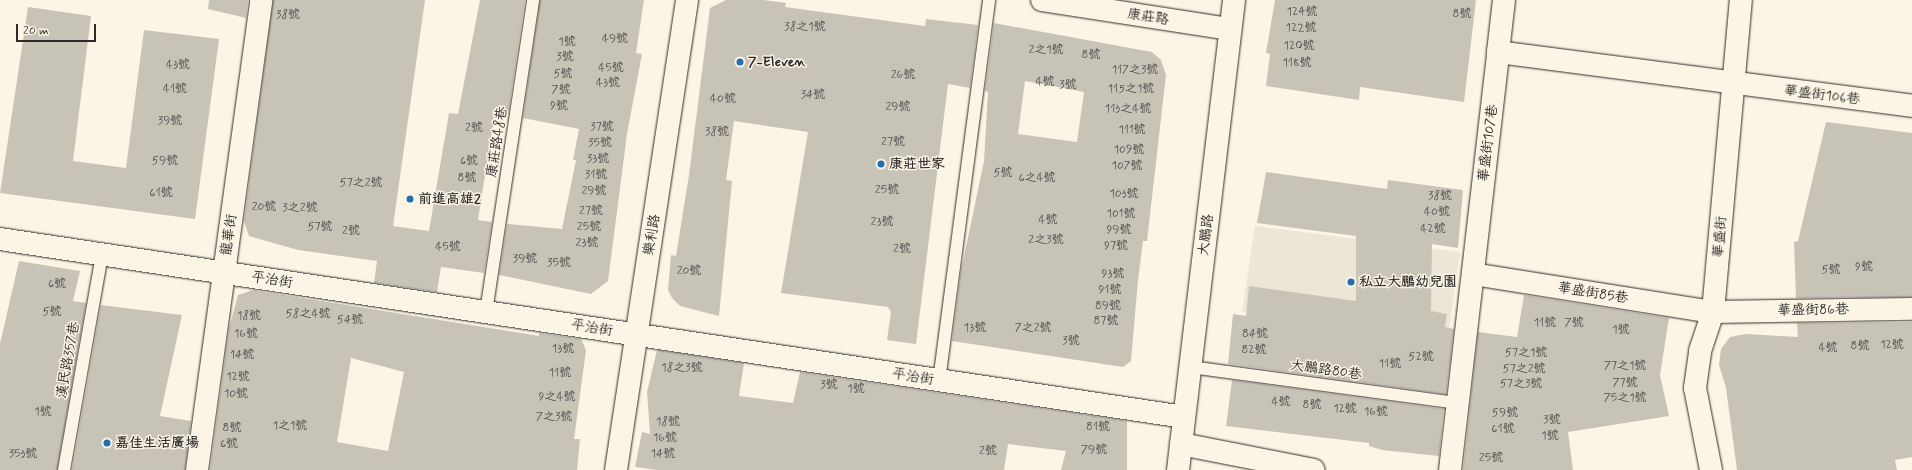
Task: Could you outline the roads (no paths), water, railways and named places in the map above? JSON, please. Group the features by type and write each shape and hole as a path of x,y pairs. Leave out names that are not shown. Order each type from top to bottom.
{"street":[{"name":"龍華街","path":"197,470 261,0"},
{"name":"樂利路","path":"616,470 687,0"},
{"name":"康莊路","path":"1042,0 1230,29"},
{"name":"大鵬路","path":"1178,470 1234,0"},
{"name":"華盛街107巷","path":"1450,470 1504,0"},
{"name":"華盛街","path":"1711,470 1696,388 1700,351 1713,312 1732,83 1741,0"},
{"path":"1498,52 1732,83"},
{"name":"華盛街106巷","path":"1732,83 1912,106"},
{"name":"平治街","path":"0,239 1184,417"},
{"name":"華盛街85巷","path":"1473,274 1713,312"},
{"name":"華盛街86巷","path":"1713,312 1912,309"},
{"path":"1181,444 1313,470"}],"lane":[{"name":"康莊路48巷","path":"486,312 533,0"},
{"path":"939,381 989,0"},
{"name":"漢民路357巷","path":"64,470 102,254"},
{"name":"大鵬路80巷","path":"1190,367 1458,403"}],"place":[{"name":"7-Eleven","path":"740,62"},
{"name":"康莊世家","path":"881,164"},
{"name":"前進高雄2","path":"410,199"},
{"name":"私立大鵬幼兒園","path":"1351,282"},
{"name":"嘉佳生活廣場","path":"107,443"}]}
